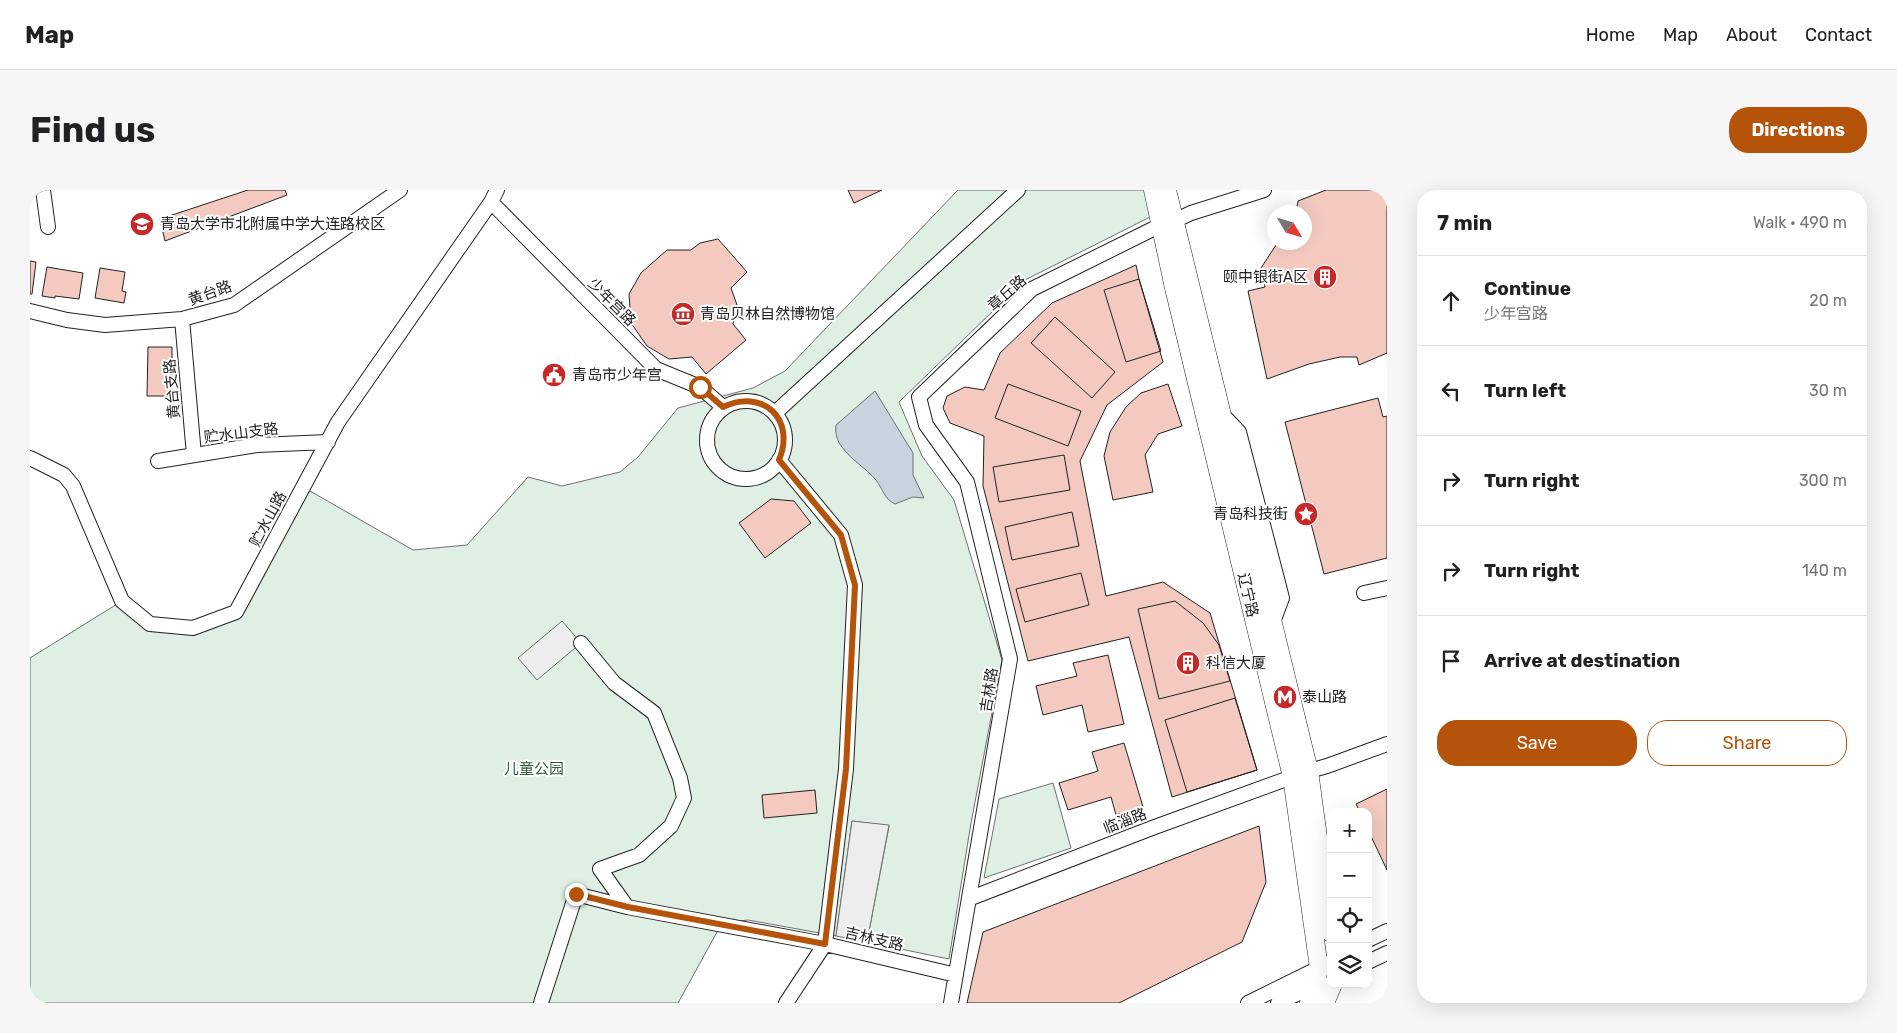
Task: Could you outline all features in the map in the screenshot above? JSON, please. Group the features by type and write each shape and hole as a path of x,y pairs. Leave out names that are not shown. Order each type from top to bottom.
{"main road":[{"name":"辽宁路","path":"1152,190 1167,223 1222,414 1309,771 1327,904"},
{"name":"辽宁路","path":"1167,190 1167,223 1174,288 1292,777 1326,976 1326,1003"},
{"name":"辽宁路","path":"1309,1003 1326,976"}],"street":[{"path":"43,190 48,227"},
{"name":"黄台路","path":"30,311 67,320 105,325 182,320 234,304 400,190"},
{"path":"775,413 1018,190"},
{"name":"章丘路","path":"919,397 1032,289 1167,223 1191,213 1264,190"},
{"name":"少年宫路","path":"494,196 656,369 700,387 723,407"},
{"name":"贮水山路","path":"30,458 64,475 73,486 122,601 150,624 192,628 236,612 338,422 494,196"},
{"name":"黄台支路","path":"182,320 194,455"},
{"name":"吉林路","path":"919,397 926,425 967,482 1010,660 951,1003"},
{"path":"750,401 766,406 775,413 782,424 785,436 784,449 779,460 771,470 760,477 748,480 735,478 723,473 719,469 708,453 706,440 708,428 714,416 723,407 733,402 750,401"},
{"name":"贮水山支路","path":"158,461 257,444 328,442"},
{"path":"541,1003 576,894 628,907 825,944 846,769 855,585 841,535 779,460"},
{"path":"1364,593 1387,588"},
{"path":"581,643 614,683 654,713 680,778 684,798 671,826 639,854 600,869 628,907"},
{"path":"1309,771 1387,744"},
{"name":"临淄路","path":"970,898 1152,828 1292,777"},
{"path":"1372,938 1387,931"},
{"name":"吉林支路","path":"786,1003 825,944 956,975"},
{"path":"1372,960 1387,953"},
{"path":"1248,1003 1326,976"},
{"path":"1278,1003 1326,976"},
{"path":"1320,1003 1326,976"}],"green space":[{"name":"儿童公园","path":"958,190 1153,190 1158,213 1025,280 899,402 922,456 954,500 1002,660 971,823 949,959 867,942 889,826 852,821 836,936 748,920 722,923 678,1003 30,1003 30,658 122,601 150,624 192,628 236,612 303,487 413,550 467,545 528,477 562,486 620,472 638,457 678,408 753,388 785,371"},
{"path":"1053,783 1071,848 984,878 999,799"}],"shaded area":[{"path":"875,391 913,453 913,475 924,498 913,497 895,504 891,502 876,480 846,452 839,442 836,434 836,425"},
{"path":"562,621 581,643 537,680 518,658"},
{"path":"852,821 889,825 867,942 836,936"}],"building":[{"name":"青岛大学市北附属中学大连路校区","path":"248,190 285,190 287,195 165,241 160,219"},
{"path":"848,190 882,190 854,203"},
{"name":"颐中银街A区","path":"1326,190 1387,190 1387,353 1359,365 1357,357 1340,357 1309,364 1267,379 1248,291 1265,287 1261,268 1273,250 1312,250 1312,205 1297,205 1298,201"},
{"name":"青岛贝林自然博物馆","path":"718,239 747,272 731,288 737,305 733,324 746,340 706,374 692,357 669,359 647,346 631,323 629,294 641,273 667,250 691,250 700,243"},
{"path":"30,261 36,262 32,294 30,294"},
{"path":"1136,265 1163,362 1107,405 1080,461 1106,596 1163,582 1210,613 1257,770 1172,797 1129,637 1028,661 983,486 984,436 950,423 943,408 947,396 965,387 984,390 1000,353 1052,303"},
{"path":"47,267 83,273 79,299 42,296"},
{"path":"100,268 125,272 122,291 126,292 124,303 95,298"},
{"path":"1139,279 1161,351 1126,362 1104,290"},
{"path":"1055,317 1115,372 1092,398 1031,343"},
{"path":"148,347 172,347 172,396 147,396"},
{"path":"1008,384 1081,411 1068,446 995,418"},
{"path":"1168,384 1182,426 1158,434 1145,455 1153,492 1113,500 1104,456 1110,432 1126,407 1141,393"},
{"path":"1378,398 1383,417 1387,416 1387,558 1324,574 1285,422"},
{"path":"1064,455 1070,490 999,502 993,467"},
{"path":"771,499 794,501 811,523 765,558 739,523"},
{"path":"1072,512 1079,546 1012,560 1005,527"},
{"path":"1081,573 1089,605 1025,622 1016,589"},
{"name":"科信大厦","path":"1175,601 1203,623 1219,645 1230,681 1159,699 1138,609"},
{"path":"1108,655 1124,724 1088,732 1082,705 1043,715 1036,686 1077,676 1073,663"},
{"path":"1235,698 1257,770 1187,792 1165,720"},
{"path":"1124,743 1143,807 1116,815 1111,797 1068,810 1059,783 1098,771 1092,752"},
{"path":"1387,789 1387,870 1372,838 1372,808 1358,808 1356,804"},
{"path":"815,790 817,813 764,818 762,795"},
{"path":"1259,826 1266,882 1242,942 1119,1003 967,1003 983,932"}],"place":[{"name":"青岛大学市北附属中学大连路校区","path":"142,224"},
{"name":"颐中银街A区","path":"1325,277"},
{"name":"青岛贝林自然博物馆","path":"683,314"},
{"name":"青岛市少年宫","path":"554,375"},
{"name":"青岛科技街","path":"1306,514"},
{"name":"科信大厦","path":"1188,663"},
{"name":"泰山路","path":"1285,697"}],"route":[{"path":"576,894 628,907 825,944 846,769 855,585 841,535 779,460 784,449 785,436 782,424 775,413 756,401 744,400 733,402 723,407 700,387"}]}
